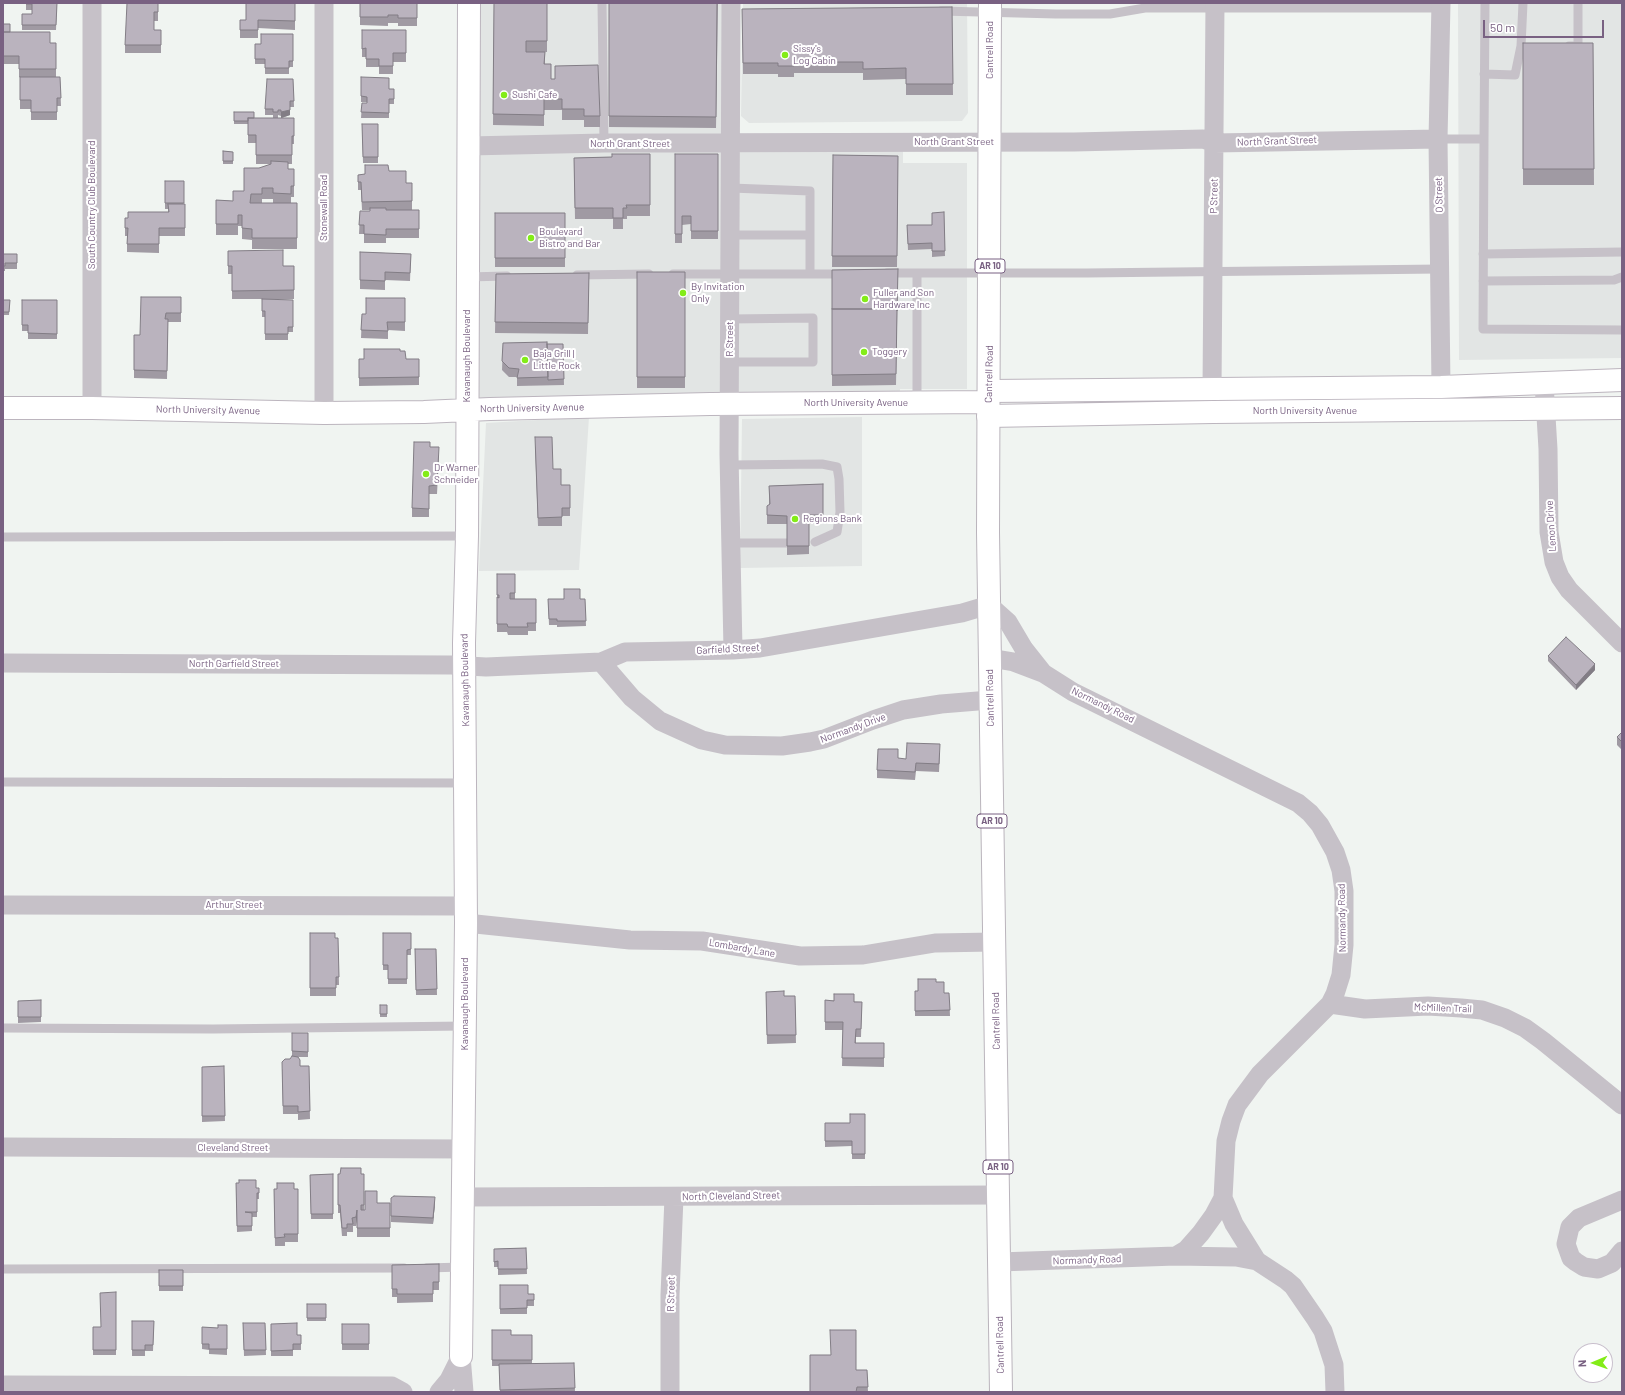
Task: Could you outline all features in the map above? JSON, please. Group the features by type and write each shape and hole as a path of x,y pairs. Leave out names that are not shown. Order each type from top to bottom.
{"main road":[{"name":"Kavanaugh Boulevard","path":"461,1356 464,1197 469,3"},
{"name":"Cantrell Road","path":"990,7 990,273 988,403 989,605 1001,1392"},
{"name":"North University Avenue","path":"988,403 1212,389 1441,387 1622,380"},
{"name":"North University Avenue","path":"3,408 92,408 324,413 424,412 467,409 730,404 917,402 988,403 1213,412 1544,410 1622,408"}],"street":[{"name":"South Country Club Boulevard","path":"92,3 92,408"},
{"name":"Stonewall Road","path":"324,3 324,413"},
{"name":"O Street","path":"1441,5 1438,139 1441,387"},
{"name":"P Street","path":"1212,389 1215,6"},
{"name":"R Street","path":"733,650 730,465 730,274 734,9"},
{"name":"North Grant Street","path":"469,146 604,143 990,142 1203,139 1215,143 1438,139"},
{"name":"Lenon Drive","path":"1544,383 1544,410 1548,449 1549,532 1554,562 1560,577 1569,590 1621,641"},
{"name":"Garfield Street","path":"466,666 486,667 601,662 625,652 760,648 962,613 989,605"},
{"name":"Normandy Road","path":"989,605 1008,622 1024,649 1043,673"},
{"name":"Normandy Road","path":"990,658 1014,662 1043,673 1073,692 1298,803 1310,813 1327,836 1335,852 1341,870 1344,891 1344,945 1341,976 1330,1004 1260,1074 1237,1105 1226,1141 1223,1198 1214,1216 1201,1233 1186,1250 1176,1256"},
{"name":"Normandy Drive","path":"601,662 632,698 660,721 702,740 725,745 782,746 810,742 824,739 875,719 903,710 941,704 990,700"},
{"name":"North Garfield Street","path":"3,663 466,666"},
{"name":"Arthur Street","path":"3,905 465,915"},
{"name":"Lombardy Lane","path":"465,915 608,938 702,941 800,956 863,955 935,943 994,942"},
{"name":"McMillen Trail","path":"1330,1004 1365,1009 1428,1006 1482,1010 1505,1018 1525,1028 1622,1105"},
{"name":"Cleveland Street","path":"3,1147 464,1149"},
{"name":"North Cleveland Street","path":"464,1197 998,1195"},
{"name":"R Street","path":"670,1392 674,1197"},
{"name":"Normandy Road","path":"1223,1198 1234,1224 1257,1261"},
{"path":"1622,1200 1579,1218 1570,1227 1566,1244 1571,1258 1576,1262 1584,1267 1598,1269 1612,1263 1622,1251"},
{"name":"Normandy Road","path":"999,1262 1176,1256 1236,1257 1257,1261"},
{"path":"1257,1261 1293,1286 1315,1318 1322,1331 1334,1365 1335,1392"},
{"path":"439,1392 449,1380 461,1356"},
{"path":"461,1356 464,1392"},
{"path":"3,1385 352,1390 392,1386 403,1392"}],"lane":[{"path":"602,3 604,143"},
{"path":"1485,3 1483,329 1622,330"},
{"path":"1484,74 1515,75 1525,46 1523,3"},
{"path":"1562,46 1578,46 1578,3"},
{"path":"933,11 990,7 1064,14 1110,14 1145,8 1215,6 1441,5"},
{"path":"1438,139 1484,138"},
{"path":"731,188 810,191 810,274"},
{"path":"731,235 810,235"},
{"path":"1483,254 1622,252"},
{"path":"879,273 1440,268"},
{"path":"917,273 917,402"},
{"path":"564,275 856,274"},
{"path":"467,277 518,276"},
{"path":"1483,281 1614,280 1622,277"},
{"path":"730,319 813,318 813,362 730,362"},
{"path":"730,465 822,464 837,467 840,512 837,532 815,542"},
{"path":"3,537 467,536"},
{"path":"731,543 787,543"},
{"path":"3,782 466,783"},
{"path":"3,1028 212,1029 465,1026"},
{"path":"3,1269 463,1267"}],"shaded area":[{"path":"470,3 731,3 731,143 903,142 903,163 967,163 967,389 900,389 899,402 467,409"},
{"path":"743,3 967,3 968,113 962,121 749,123 741,116"},
{"path":"1458,3 1622,3 1622,358 1459,360"},
{"path":"589,417 579,570 479,571 486,423"},
{"path":"862,417 862,566 740,568 742,419"}],"building":[{"path":"26,3 57,3 56,25 22,25 22,14 32,14 32,4"},
{"path":"127,3 158,3 158,12 154,12 154,30 161,30 161,45 125,45"},
{"path":"246,3 295,3 295,21 258,20 258,30 240,30 240,20 246,20"},
{"path":"360,3 417,3 417,18 398,18 398,15 388,15 388,17 360,17"},
{"path":"494,3 547,3 547,41 526,41 526,52 545,52 544,64 551,64 551,79 555,79 555,66 598,65 600,116 584,116 584,109 562,109 562,99 544,99 544,115 493,114"},
{"path":"609,3 717,3 716,117 609,116"},
{"path":"952,7 953,84 906,84 906,68 863,69 863,62 794,62 794,66 778,66 778,63 743,63 742,9"},
{"path":"3,24 10,24 10,32 3,32"},
{"path":"362,30 406,30 406,53 393,53 393,66 379,66 379,59 366,59 366,48 362,49"},
{"path":"3,32 50,32 50,43 56,43 56,69 19,69 19,56 3,56"},
{"path":"261,34 293,34 293,61 289,61 289,68 265,68 265,59 255,59 255,44 261,44"},
{"path":"1523,43 1593,43 1594,169 1523,169"},
{"path":"20,77 60,77 61,98 57,98 57,112 31,112 31,100 20,100"},
{"path":"361,77 389,78 389,89 394,89 394,99 389,99 389,113 361,112 362,103 367,103 367,97 361,96"},
{"path":"267,79 293,79 294,101 290,101 290,110 281,112 281,110 278,110 278,112 273,112 273,109 265,109"},
{"path":"234,112 254,112 254,118 248,118 248,121 234,121"},
{"path":"248,118 294,118 292,155 256,155 256,135 248,135"},
{"path":"362,124 378,124 378,157 363,157"},
{"path":"223,151 233,152 233,161 223,161"},
{"path":"612,154 650,154 650,205 626,205 627,208 623,208 623,218 613,218 613,208 575,208 574,158 612,157"},
{"path":"675,154 718,154 718,231 691,231 691,216 682,216 682,234 675,234"},
{"path":"833,155 898,156 897,256 832,256"},
{"path":"271,161 288,162 288,169 294,169 294,186 291,186 291,194 273,193 273,188 262,188 262,194 251,194 250,203 297,203 297,238 252,238 252,229 242,228 242,215 238,215 238,224 216,224 216,200 233,201 233,191 244,191 244,168 259,168 271,164"},
{"path":"365,165 388,165 389,171 406,171 406,183 412,183 412,201 362,202 361,182 358,182 358,175 365,174"},
{"path":"165,181 184,181 184,203 165,203"},
{"path":"168,204 185,204 185,228 159,228 159,244 127,244 128,228 125,228 125,218 128,218 128,212 169,212"},
{"path":"370,208 386,208 386,210 419,210 419,229 386,229 386,235 364,234 364,225 359,225 360,211 370,211"},
{"path":"944,212 945,251 932,251 932,243 908,244 907,225 932,225 932,213"},
{"path":"495,213 565,213 565,258 495,258"},
{"path":"283,250 283,266 294,266 294,290 232,291 232,266 228,266 228,251"},
{"path":"360,252 411,254 410,273 385,272 385,281 360,280"},
{"path":"3,254 17,254 17,263 5,263 5,266 3,266"},
{"name":"Fuller and Son Hardware Inc","path":"898,269 897,311 897,309 832,309 832,270"},
{"path":"637,272 685,272 685,377 637,377"},
{"path":"589,273 588,323 495,322 496,274"},
{"path":"141,297 181,297 181,313 166,313 165,319 168,319 167,371 134,370 134,335 140,335"},
{"path":"366,298 405,298 405,322 387,322 388,331 361,330 362,314 366,314"},
{"path":"262,299 293,300 293,327 288,327 288,334 265,334 265,311 262,311"},
{"path":"3,300 10,300 9,312 3,312"},
{"path":"22,300 57,300 57,334 28,333 28,325 22,325"},
{"name":"Toggery","path":"832,309 897,309 896,374 832,375"},
{"name":"Baja Grill | Little Rock","path":"547,342 548,377 517,378 519,369 509,368 502,361 503,343"},
{"path":"547,344 563,344 564,379 548,380"},
{"path":"364,349 400,349 400,351 405,351 406,359 419,359 419,377 359,378 359,359 364,359"},
{"path":"535,437 552,437 553,469 561,469 561,485 570,485 570,508 562,508 562,517 538,518"},
{"name":"Dr Warner Schneider","path":"414,442 430,442 430,447 439,447 437,485 429,486 429,509 412,508"},
{"name":"Regions Bank","path":"823,484 823,515 809,515 809,546 787,546 787,516 767,515 767,506 770,504 769,486"},
{"path":"497,574 515,574 515,593 510,593 510,599 536,599 536,623 527,623 528,627 508,627 507,624 497,624 497,597 499,598 499,595 497,595"},
{"path":"564,589 580,589 580,599 585,599 586,621 557,621 557,619 549,619 548,599 564,599"},
{"path":"1566,637 1595,664 1576,685 1548,656"},
{"path":"1622,732 1622,742 1617,737"},
{"path":"907,743 940,744 939,764 916,763 915,772 877,770 878,749 898,749 898,758 906,759"},
{"path":"310,933 335,933 335,938 338,938 339,977 336,977 336,988 310,988"},
{"path":"383,933 411,933 411,949 407,950 407,979 388,979 388,965 383,965"},
{"path":"415,949 436,949 437,989 416,990"},
{"path":"918,979 936,979 936,982 944,982 944,993 949,993 950,1010 915,1011 915,991 918,991"},
{"path":"784,991 784,996 795,996 796,1035 767,1035 766,992"},
{"path":"834,994 854,994 854,1002 862,1002 861,1029 856,1029 855,1043 884,1043 884,1058 842,1058 843,1022 825,1022 825,1000 834,1001"},
{"path":"41,1000 41,1017 18,1017 18,1001"},
{"path":"380,1005 387,1005 387,1014 380,1014"},
{"path":"292,1033 308,1033 308,1052 292,1051"},
{"path":"292,1056 298,1057 300,1060 300,1066 309,1066 310,1111 298,1112 298,1106 283,1106 282,1062 285,1059 290,1059"},
{"path":"224,1066 225,1116 202,1116 202,1067"},
{"path":"850,1114 865,1114 865,1154 852,1154 852,1141 825,1141 825,1123 850,1123"},
{"path":"341,1168 361,1168 361,1174 364,1174 364,1205 361,1205 361,1210 365,1210 365,1191 377,1191 377,1203 390,1203 390,1228 357,1228 357,1210 356,1217 352,1218 353,1224 347,1224 347,1228 342,1228 340,1205 338,1205 338,1174 340,1174"},
{"path":"333,1174 333,1214 311,1214 310,1175"},
{"path":"239,1180 256,1180 256,1188 259,1188 259,1193 257,1193 257,1212 245,1212 252,1213 252,1226 237,1226 236,1183 239,1183"},
{"path":"277,1183 294,1183 294,1189 298,1189 298,1234 284,1234 285,1237 275,1238 274,1189 277,1189"},
{"path":"394,1196 435,1197 433,1218 391,1216 391,1198"},
{"path":"526,1248 527,1269 498,1269 498,1261 494,1262 494,1249"},
{"path":"439,1264 439,1282 433,1282 433,1294 397,1294 397,1289 392,1289 392,1265"},
{"path":"159,1270 183,1270 183,1286 159,1286"},
{"path":"500,1285 528,1285 528,1294 534,1294 534,1300 527,1300 527,1308 500,1309"},
{"path":"116,1292 116,1350 93,1350 93,1327 101,1327 100,1293"},
{"path":"307,1304 326,1304 326,1318 307,1318"},
{"path":"132,1321 154,1321 153,1345 145,1345 145,1350 132,1350"},
{"path":"243,1323 265,1323 266,1350 244,1350"},
{"path":"297,1323 297,1335 301,1335 301,1344 293,1344 293,1350 271,1351 271,1324"},
{"path":"342,1324 369,1324 369,1344 342,1344"},
{"path":"218,1325 227,1325 227,1349 209,1349 209,1344 202,1344 202,1327 218,1328"},
{"path":"492,1330 511,1330 511,1335 532,1335 532,1360 492,1360"},
{"path":"830,1330 856,1330 856,1370 867,1370 868,1387 857,1387 856,1392 810,1392 810,1355 831,1355"},
{"path":"574,1363 575,1388 500,1390 499,1364"}],"place":[{"name":"Sissy's Log Cabin","path":"785,55"},
{"name":"Sushi Cafe","path":"504,95"},
{"name":"Boulevard Bistro and Bar","path":"531,238"},
{"name":"By Invitation Only","path":"683,293"},
{"name":"Fuller and Son Hardware Inc","path":"865,299"},
{"name":"Toggery","path":"864,352"},
{"name":"Baja Grill | Little Rock","path":"525,360"},
{"name":"Dr Warner Schneider","path":"426,474"},
{"name":"Regions Bank","path":"795,519"}]}
